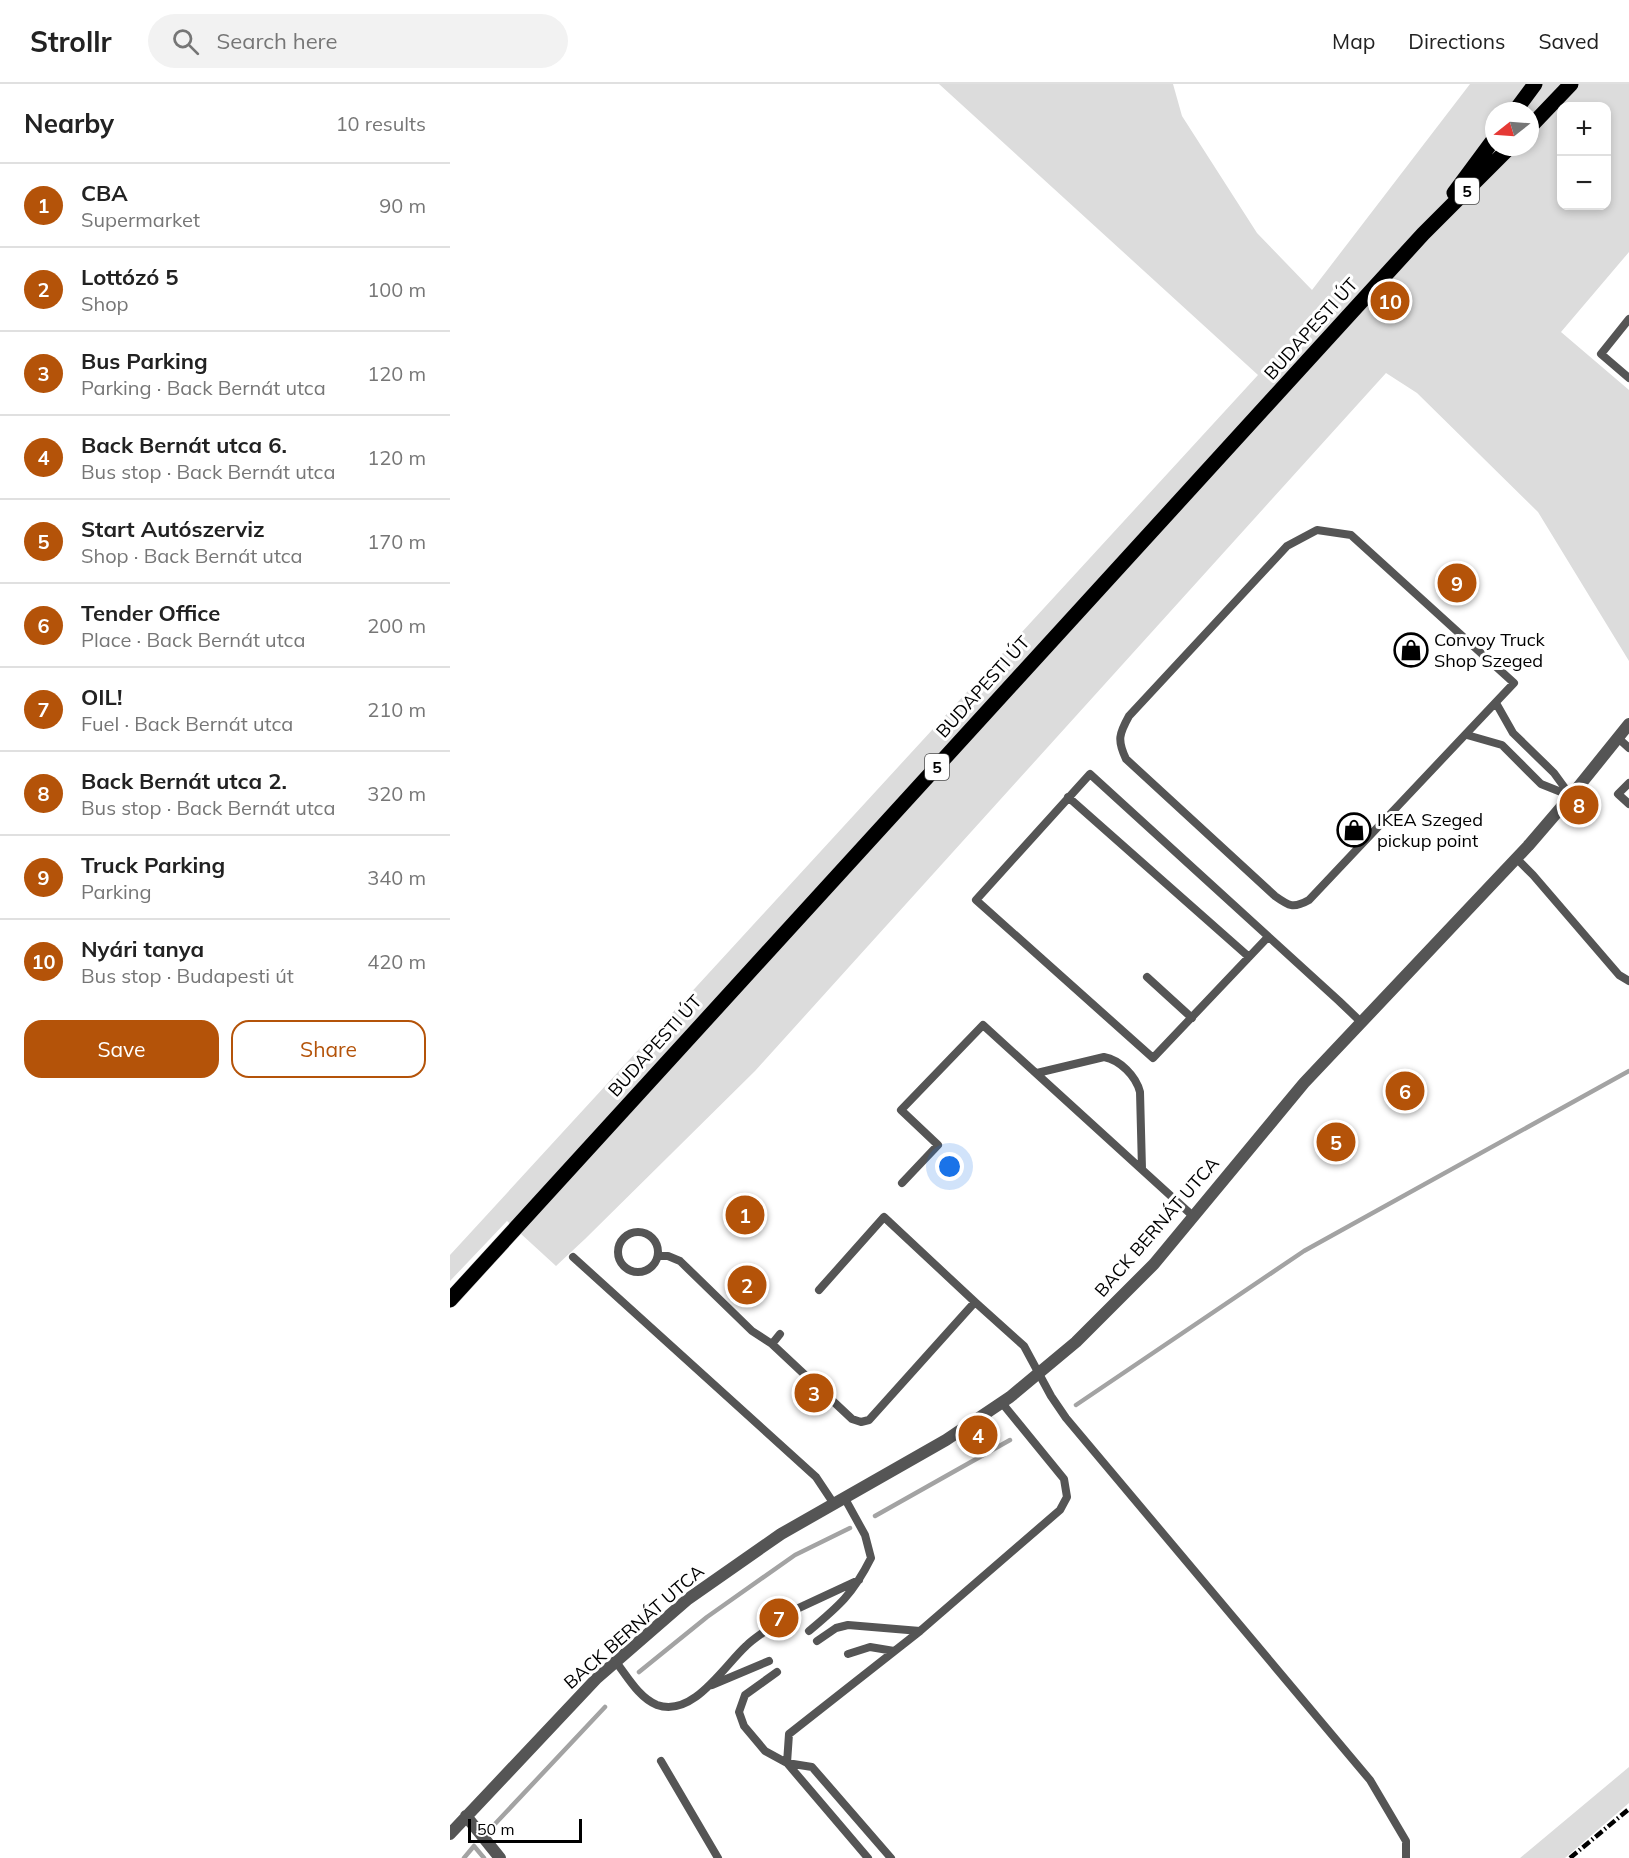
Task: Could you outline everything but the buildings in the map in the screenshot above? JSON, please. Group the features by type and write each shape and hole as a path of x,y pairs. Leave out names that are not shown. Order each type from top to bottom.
{"main road":[{"path":"1522,102 1535,84"},
{"path":"1539,118 1571,84"},
{"name":"BUDAPESTI ÚT","path":"1424,234 1485,151"},
{"name":"BUDAPESTI ÚT","path":"450,1300 1424,234 1501,156"}],"street":[{"name":"BACK BERNÁT UTCA","path":"450,1834 591,1685 688,1599 781,1534 937,1445 1002,1403 1039,1375 1112,1308 1194,1217 1270,1122 1572,796 1629,724"},
{"path":"466,1816 500,1858"}],"lane":[{"path":"1629,319 1601,354 1629,378"},
{"path":"1317,530 1352,535 1514,682 1496,703 1309,900 1299,906 1288,905 1275,896 1126,759 1120,747 1120,732 1129,716 1287,546 1317,530"},
{"path":"1496,703 1514,733 1554,773 1572,796"},
{"path":"1502,745 1514,733"},
{"path":"1467,735 1502,745 1541,784 1572,796"},
{"path":"1618,738 1629,748"},
{"path":"1268,937 1154,1058 976,900 1089,774 1268,937 1362,1023"},
{"path":"1629,783 1618,794 1629,804"},
{"path":"1068,797 1249,957"},
{"path":"1516,858 1619,975 1629,981"},
{"path":"1147,977 1192,1018"},
{"path":"902,1184 938,1145 901,1110 983,1025 1194,1217"},
{"path":"1037,1073 1110,1058 1132,1074 1140,1092 1142,1169"},
{"path":"819,1290 884,1218 1024,1346 1051,1396 1066,1418 1370,1780 1406,1842 1406,1858"},
{"path":"634,1231 647,1233 657,1243 658,1256 656,1262 645,1271 632,1271 626,1268 618,1257 619,1244 622,1238 634,1231"},
{"path":"658,1256 668,1256 680,1261 752,1330 772,1344 852,1419 861,1422 869,1420 975,1302"},
{"path":"573,1257 816,1477 839,1500 865,1535 871,1558 860,1579 842,1603 809,1631"},
{"path":"772,1344 780,1334"},
{"path":"868,1858 787,1763 789,1734 920,1631 1060,1510 1067,1497 1064,1479 1002,1403"},
{"path":"788,1613 860,1579"},
{"path":"817,1641 837,1628 848,1625 920,1631"},
{"path":"616,1662 641,1694 657,1705 677,1706 693,1699 708,1687 746,1645 772,1626"},
{"path":"848,1654 870,1647 894,1651"},
{"path":"708,1687 769,1661"},
{"path":"777,1672 745,1695 739,1712 744,1726 765,1751 787,1763 813,1767 891,1858"},
{"path":"661,1761 718,1858"}],"shaded area":[{"path":"939,84 1173,84 1182,116 1257,233 1312,290 1470,84 1629,84 1629,252 1561,332 1629,390 1629,661 1538,512 1417,393 1386,373 755,1071 585,1239 556,1266 507,1221 450,1281 450,1255 1258,375"},
{"path":"1629,1767 1629,1803 1565,1858 1520,1858"}],"waterway":[{"path":"1076,1405 1304,1251 1629,1071"},
{"path":"875,1516 1010,1440"},
{"path":"639,1672 707,1617 795,1555 850,1528"},
{"path":"494,1825 605,1707"},
{"path":"464,1858 474,1846 484,1858"}],"railway":[{"path":"1570,1858 1629,1809"}],"place":[{"name":"Nyári tanya","path":"1390,301"},
{"name":"Truck Parking","path":"1457,583"},
{"name":"Convoy Truck Shop Szeged","path":"1411,650"},
{"name":"Back Bernát utca 2.","path":"1579,805"},
{"name":"IKEA Szeged pickup point","path":"1354,830"},
{"name":"Tender Office","path":"1405,1091"},
{"name":"Start Autószerviz","path":"1336,1142"},
{"name":"CBA","path":"745,1215"},
{"name":"Lottózó 5","path":"747,1285"},
{"name":"Bus Parking","path":"814,1393"},
{"name":"Back Bernát utca 6.","path":"978,1435"},
{"name":"OIL!","path":"779,1618"}]}
